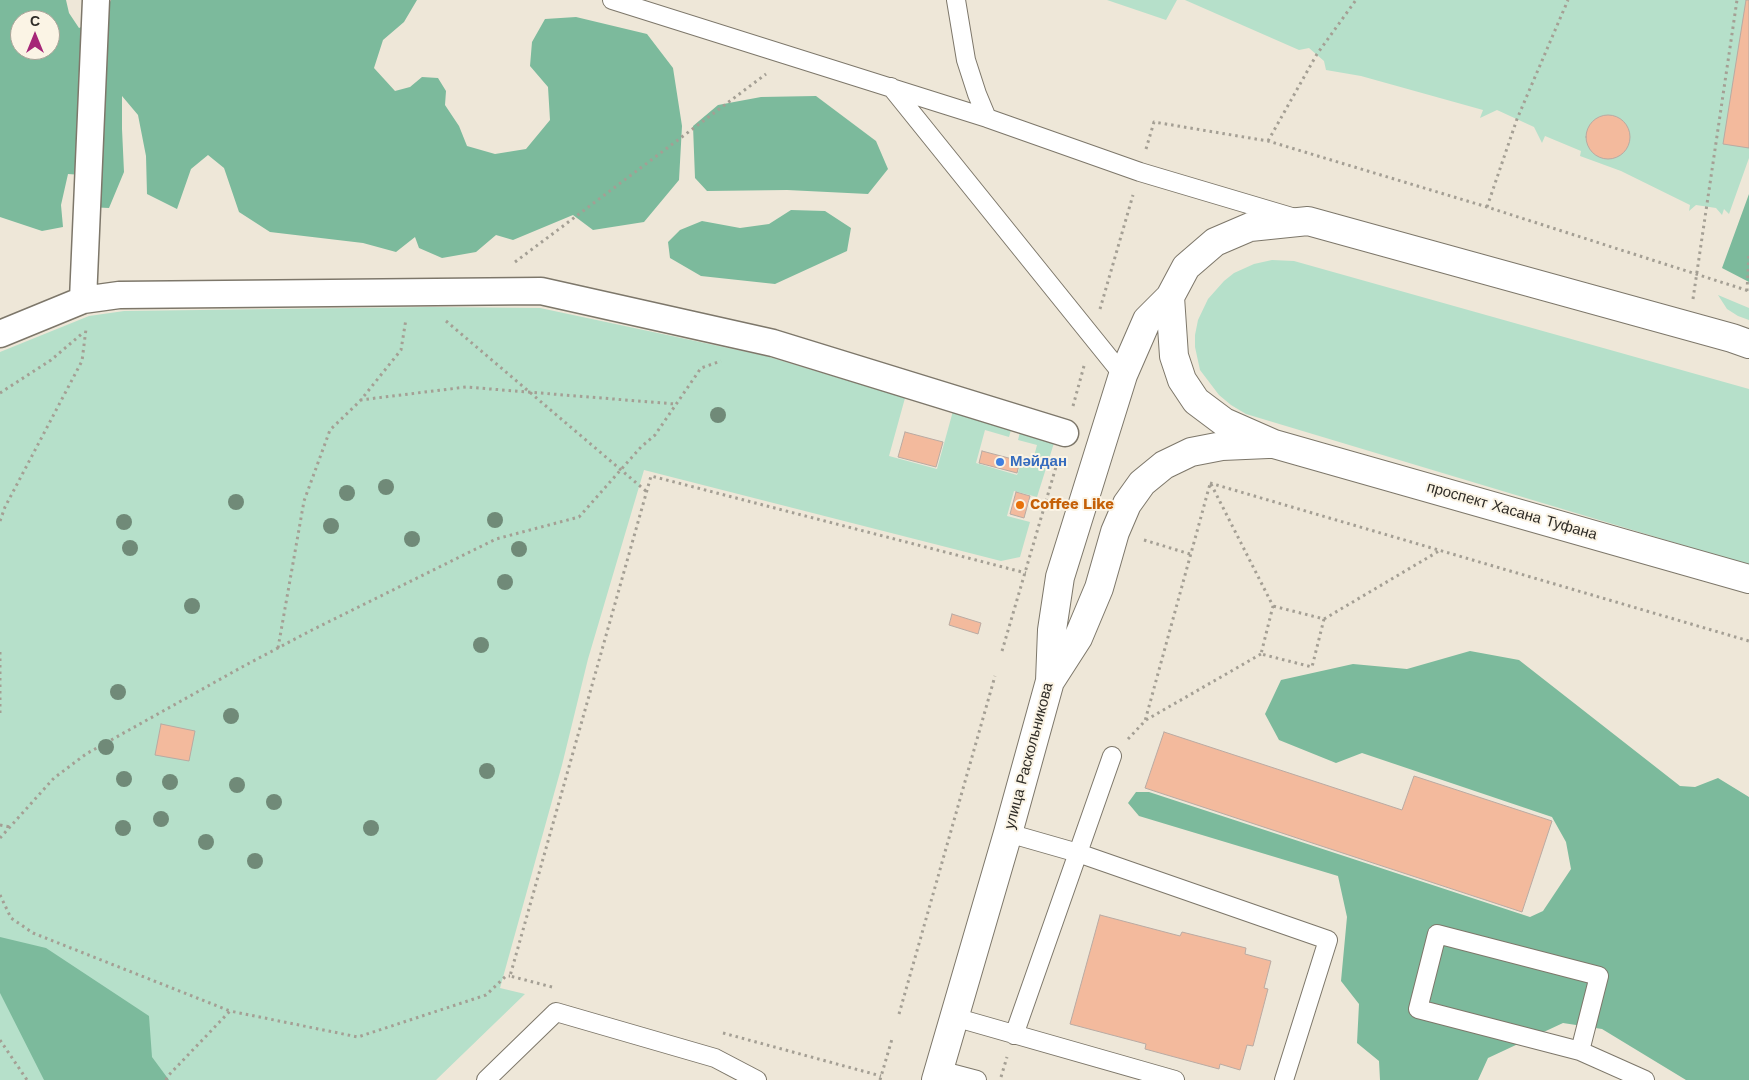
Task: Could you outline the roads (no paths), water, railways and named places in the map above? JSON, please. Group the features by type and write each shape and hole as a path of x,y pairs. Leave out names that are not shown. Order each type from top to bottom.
{"street":[{"path":"84,300 96,0"},
{"path":"1308,222 1749,344"},
{"name":"улица Раскольникова","path":"937,1075 1050,681 1052,630 1060,577 1123,375 1147,320 1170,297 1186,267 1215,242 1250,227 1308,222"},
{"path":"0,334 84,300 120,295 542,291 773,343 1065,433"},
{"path":"1170,297 1174,356 1182,380 1196,401 1224,422 1274,444"},
{"path":"1050,681 1078,638 1099,588 1115,532 1127,504 1142,483 1164,465 1191,452 1222,446 1274,444"},
{"name":"проспект Хасана Туфана","path":"1274,444 1749,579"}],"lane":[{"path":"612,0 987,118 1140,172 1308,222"},
{"path":"956,0 966,60 987,118"},
{"path":"891,87 1123,375"},
{"path":"1014,1035 1112,756"},
{"path":"1008,832 1078,853 1328,940 1284,1080"},
{"path":"1580,1051 1599,976 1437,934 1418,1009 1580,1051 1645,1080"},
{"path":"486,1080 556,1012 715,1058 757,1080"},
{"path":"954,1017 1175,1080"},
{"path":"937,1075 977,1080"}],"place":[{"name":"Мәйдан","path":"1000,462"},
{"name":"Coffee Like","path":"1020,505"}]}
